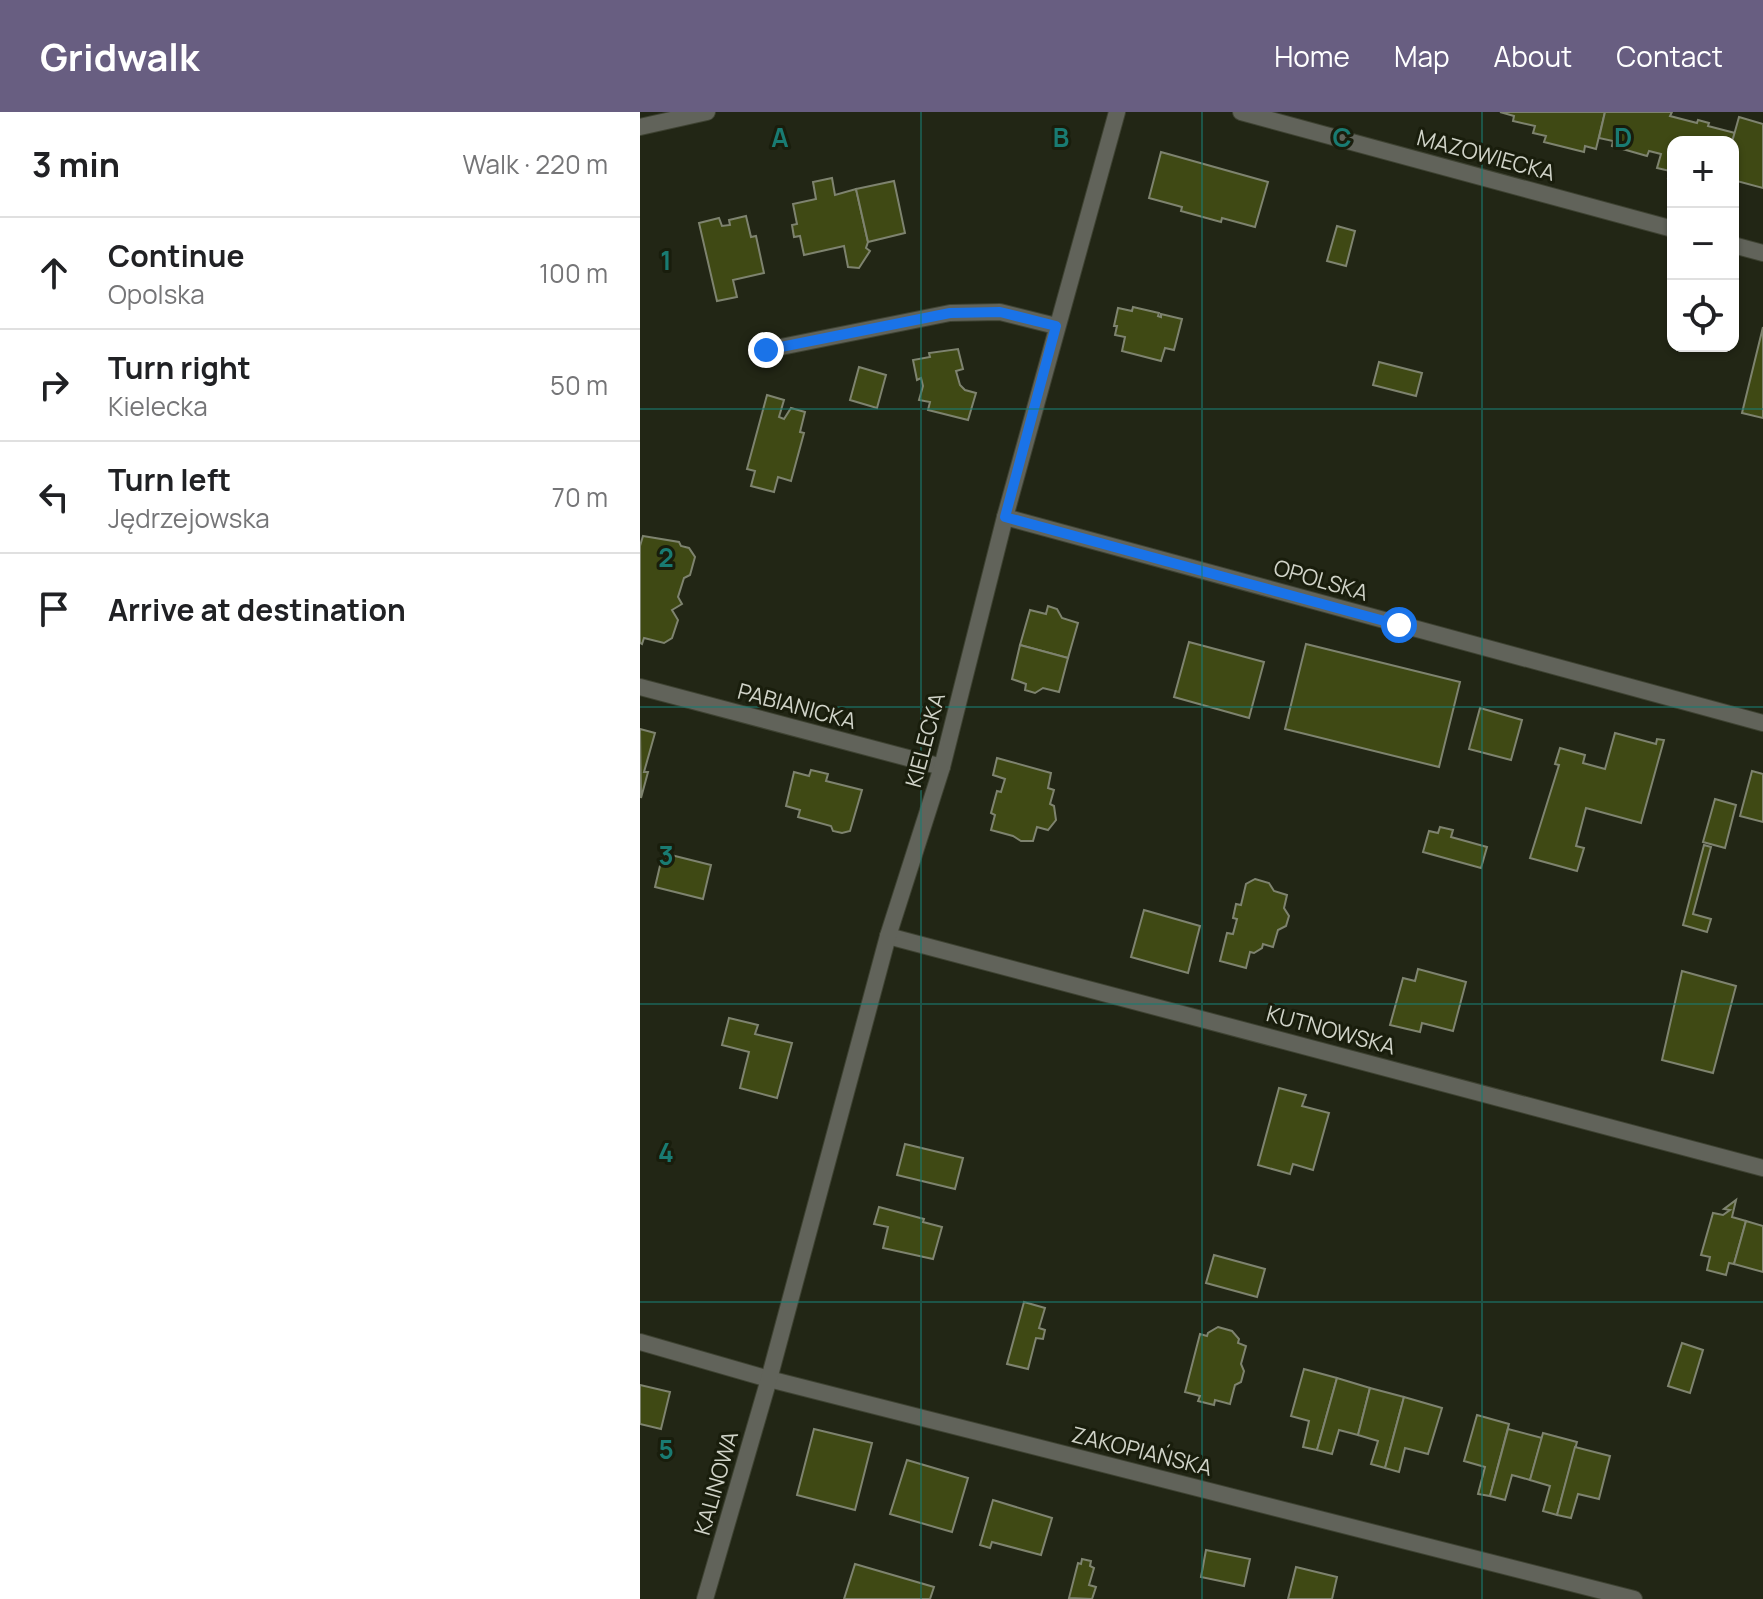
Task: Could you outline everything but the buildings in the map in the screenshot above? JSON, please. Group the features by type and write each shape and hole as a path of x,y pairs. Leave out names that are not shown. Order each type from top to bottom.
{"street":[{"path":"640,127 707,112"},
{"name":"KIELECKA","path":"769,1379 888,936 942,767 1056,326 1117,112"},
{"name":"MAZOWIECKA","path":"1241,112 1667,227"},
{"path":"1739,247 1763,253"},
{"path":"766,350 950,313 1000,312 1056,326"},
{"name":"OPOLSKA","path":"1005,517 1763,723"},
{"name":"PABIANICKA","path":"640,687 942,767"},
{"name":"KUTNOWSKA","path":"888,936 1763,1168"},
{"name":"ZAKOPIAŃSKA","path":"640,1342 769,1379 1634,1599"},
{"name":"KALINOWA","path":"705,1599 769,1379"}],"route":[{"path":"766,350 950,313 1000,312 1056,326 1005,517 1399,625"}]}
